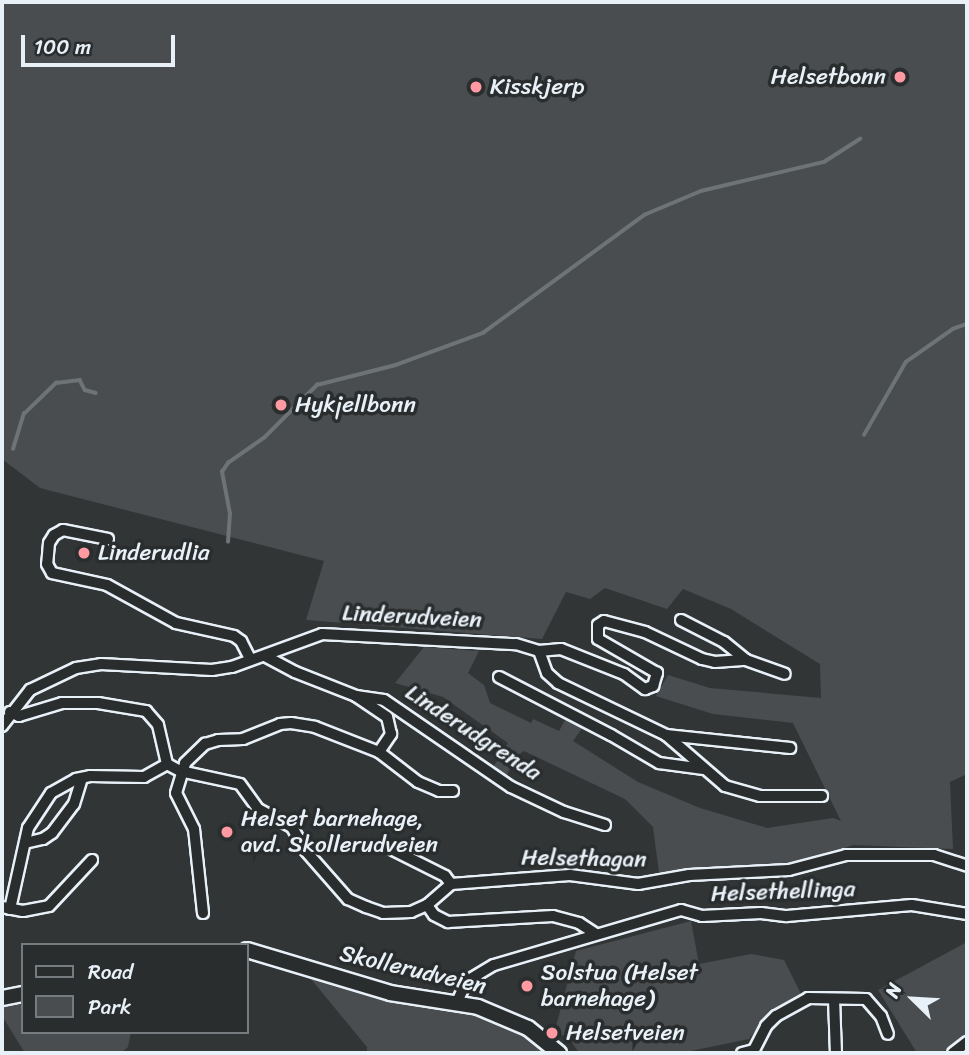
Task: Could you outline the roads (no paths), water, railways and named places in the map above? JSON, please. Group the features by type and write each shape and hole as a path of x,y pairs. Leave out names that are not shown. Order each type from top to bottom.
{"street":[{"path":"108,539 63,530 54,535 49,543 47,564 52,573 107,585 176,623 234,636 241,641 250,659"},
{"name":"Linderudveien","path":"681,620 724,642 746,660 785,674"},
{"name":"Linderudveien","path":"2,726 10,712 30,690 76,668 101,664 212,670 232,667 321,634 516,644 539,651 561,649 624,674 645,689 653,686 657,673 601,643 596,632 598,625 604,621 645,632 702,659 715,662 746,660"},
{"path":"539,651 547,673 558,683 666,735 725,786 760,796 821,796"},
{"name":"Linderudgrenda","path":"265,656 295,673 356,695 384,700 518,791 564,812 605,825"},
{"path":"499,677 611,734 659,763 704,769"},
{"name":"Linderudgrenda","path":"356,695 387,718 391,734 379,752"},
{"path":"10,712 19,716 62,702 99,703 146,711 158,725 167,764 180,771 240,784 258,809 292,828 304,849 348,899 383,913 397,915 428,905 452,884 445,876 393,850"},
{"path":"203,913 194,829 176,793 180,771 205,744 243,739 280,724 315,727 379,752 418,782 439,791 453,791"},
{"path":"666,735 790,748"},
{"path":"92,860 49,906 30,911 6,908 33,816 51,793 82,778 144,776 167,764"},
{"path":"25,843 43,839 52,833 74,804 82,778"},
{"name":"Helsethellinga","path":"673,877 789,870 846,855 934,855 967,866"},
{"name":"Helsethagan","path":"452,884 570,875 638,884 673,877"},
{"path":"428,905 434,915 448,922 553,916 579,923 596,934"},
{"name":"Helsethellinga","path":"457,1002 467,981 495,964 681,910 702,916 787,916 912,905 967,914"},
{"name":"Skollerudveien","path":"248,950 390,993 457,1002 515,1021 559,1053"},
{"path":"2,999 21,994"},
{"path":"742,1053 754,1050 766,1026 795,1004 808,998 866,999 881,1016 888,1034"},
{"path":"834,999 836,1053"},
{"path":"953,1053 967,1042"}],"waterway":[{"path":"228,542 230,514 222,472 228,463 265,437 317,385 396,365 483,333 644,215 701,191 824,162 860,139"},
{"path":"864,435 906,362 953,329 967,324"},
{"path":"13,449 24,414 56,383 80,380 85,390 96,393"}],"place":[{"name":"Helsetbonn","path":"900,77"},
{"name":"Kisskjerp","path":"476,87"},
{"name":"Hykjellbonn","path":"281,405"},
{"name":"Linderudlia","path":"84,553"},
{"name":"Helset barnehage, avd. Skollerudveien","path":"227,832"},
{"name":"Solstua (Helset barnehage)","path":"527,986"},
{"name":"Helsetveien","path":"552,1033"}]}
